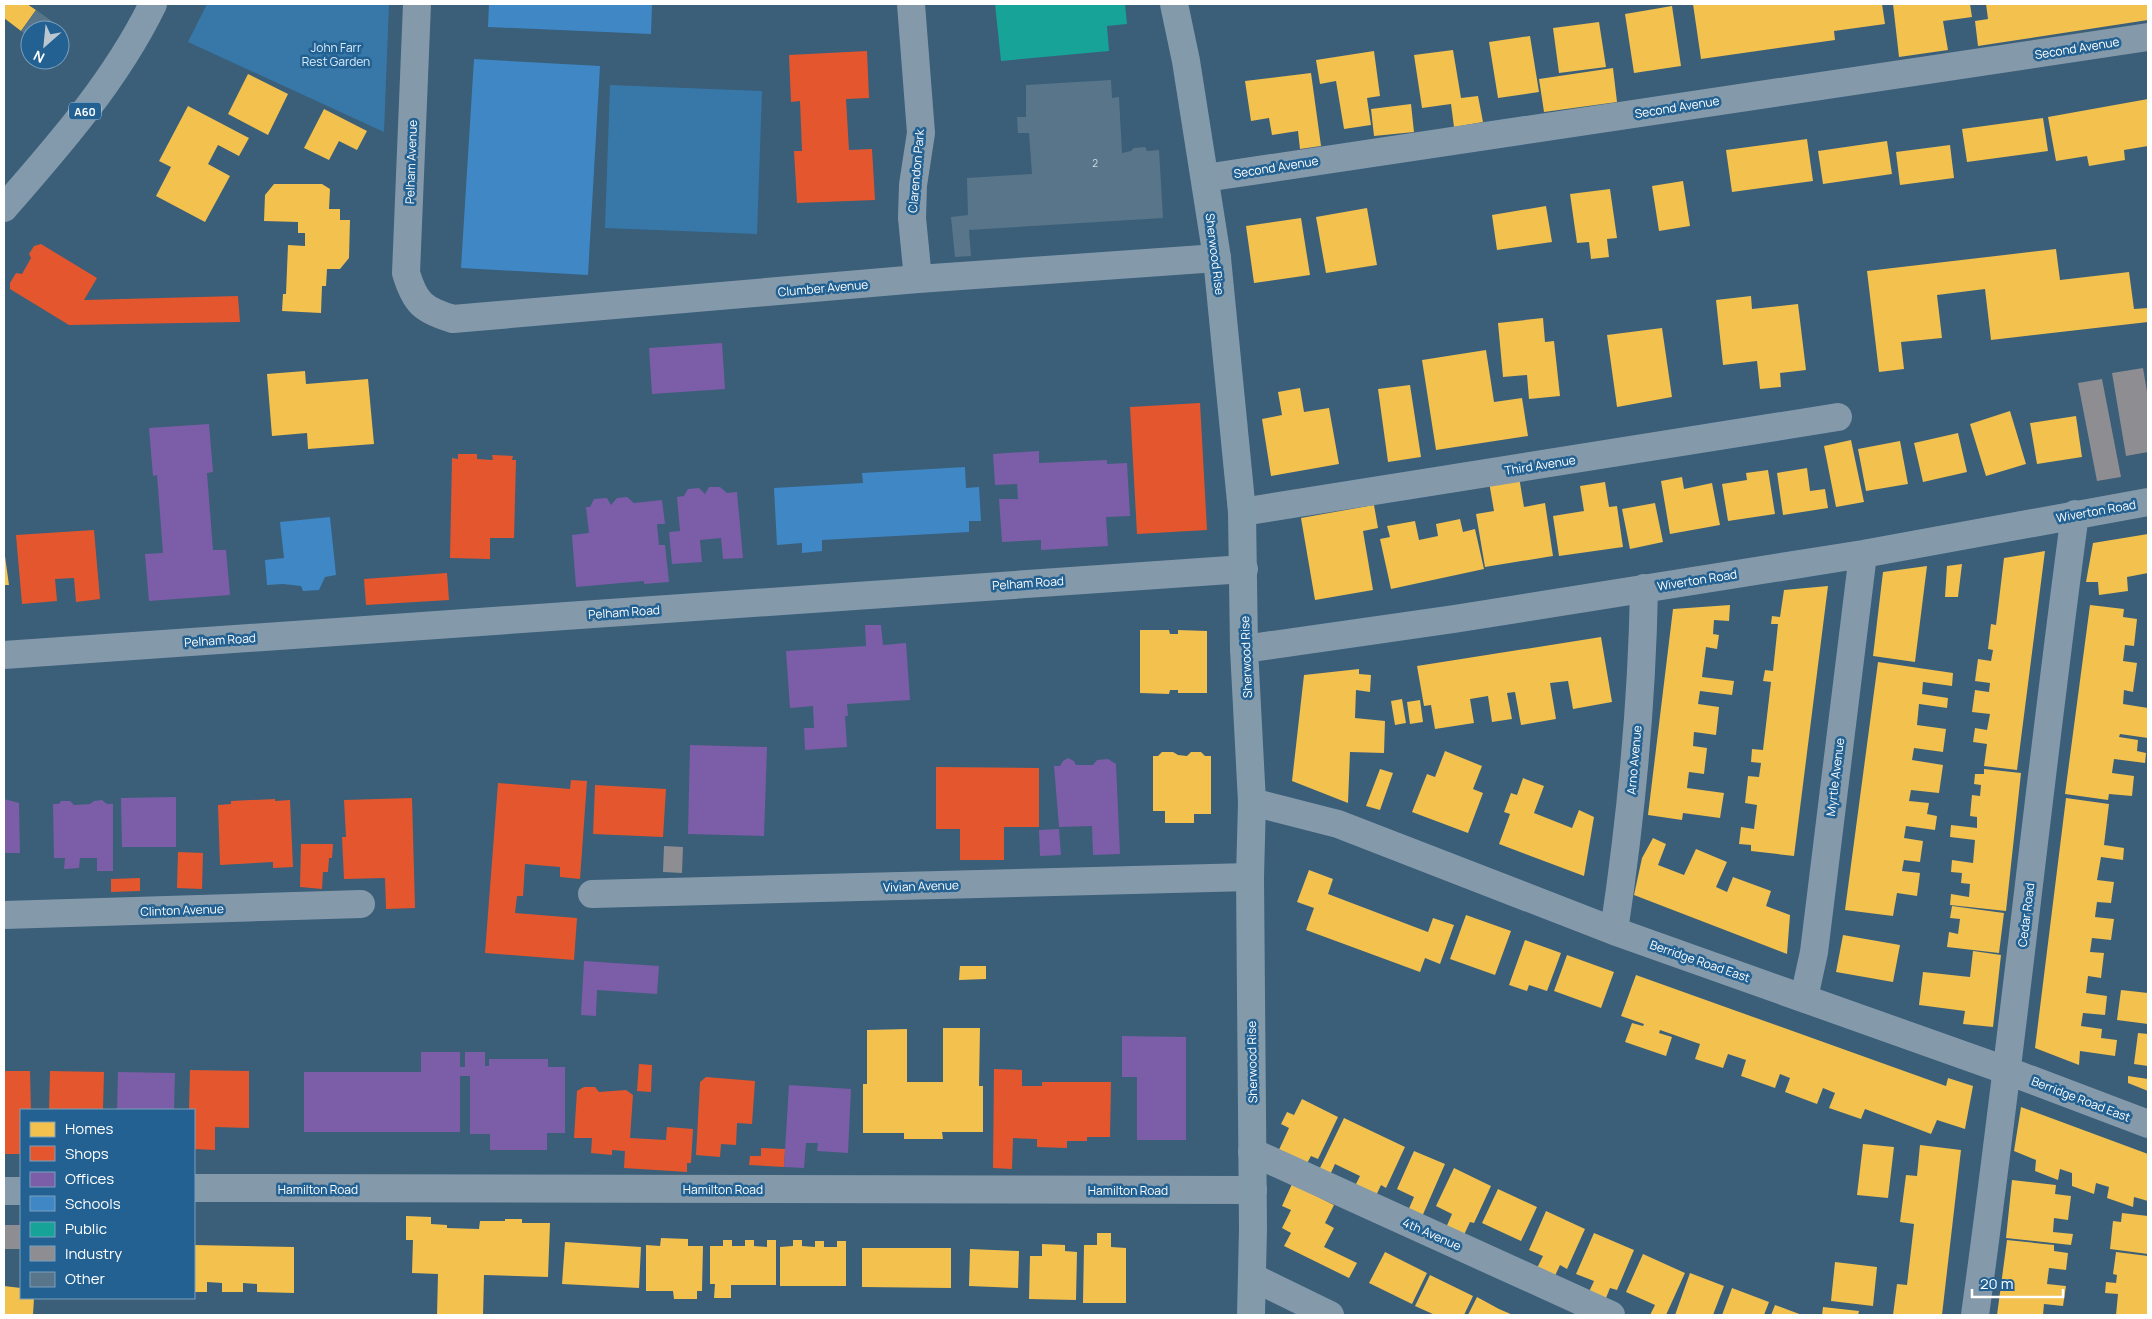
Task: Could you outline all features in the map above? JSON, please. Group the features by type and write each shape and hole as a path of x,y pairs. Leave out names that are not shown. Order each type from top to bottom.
{"highway":[{"name":"A60","path":"4,208 48,158 96,97 138,34 153,4"}],"main road":[{"name":"Sherwood Rise","path":"1174,4 1205,178 1217,258 1242,512 1244,649 1252,802 1250,877 1253,1190 1251,1315"}],"street":[{"name":"Pelham Avenue","path":"417,4 406,273 418,301 430,312"},
{"name":"Clarendon Park","path":"911,4 921,133 913,185 912,218 918,279"},
{"name":"Second Avenue","path":"1205,178 2148,37"},
{"name":"Clumber Avenue","path":"430,312 453,319 918,279 1217,258"},
{"name":"Third Avenue","path":"1242,512 1838,417"},
{"name":"Wiverton Road","path":"1244,649 1454,619 1863,554 2148,502"},
{"name":"Cedar Road","path":"1975,1315 2008,1071 2057,646 2075,514"},
{"name":"Myrtle Avenue","path":"1804,998 1814,952 1863,554"},
{"name":"Pelham Road","path":"4,655 1244,568"},
{"name":"Arno Avenue","path":"1614,931 1625,858 1640,692 1644,588"},
{"name":"Berridge Road East","path":"1252,802 1338,824 1614,931 2008,1071 2148,1124"},
{"name":"Vivian Avenue","path":"592,894 1250,877"},
{"name":"Clinton Avenue","path":"4,915 361,904"},
{"name":"4th Avenue","path":"1252,1152 1611,1315"},
{"name":"Hamilton Road","path":"195,1188 1253,1190"},
{"path":"4,1191 20,1191"},
{"path":"1252,1277 1330,1315"}],"green space":[{"name":"John Farr Rest Garden","path":"207,4 389,4 384,132 188,42"},
{"path":"610,85 762,91 757,234 605,228"}],"building: Homes":[{"path":"4,4 27,4 36,10 29,20 20,20 20,30 4,18"},
{"path":"1693,4 1882,4 1885,24 1834,31 1835,40 1701,59"},
{"path":"1893,4 1970,4 1972,17 1943,21 1948,50 1899,57"},
{"path":"1986,4 2148,4 2148,20 1978,46 1975,21 1988,19"},
{"path":"1672,6 1681,66 1634,73 1625,14"},
{"path":"1599,22 1606,67 1559,73 1553,28"},
{"path":"1530,36 1539,92 1498,98 1489,42"},
{"path":"1453,50 1461,98 1478,96 1483,122 1454,127 1451,104 1422,108 1414,55"},
{"path":"1374,51 1380,96 1367,98 1371,125 1344,129 1336,81 1320,84 1316,60"},
{"path":"1613,68 1617,102 1544,112 1539,79"},
{"path":"1311,73 1321,146 1300,149 1298,131 1272,135 1269,118 1251,121 1245,81"},
{"path":"248,74 288,94 268,135 228,114"},
{"path":"2148,99 2148,146 2124,150 2125,160 2089,166 2087,156 2056,161 2048,117"},
{"path":"1411,104 1414,132 1374,136 1371,109"},
{"path":"188,106 249,138 239,156 218,145 208,164 230,176 205,222 156,196 171,167 159,161"},
{"path":"324,109 367,131 357,150 339,141 329,160 304,148"},
{"path":"2043,118 2048,151 1967,162 1962,129"},
{"path":"1807,139 1813,181 1732,192 1726,150"},
{"path":"1887,141 1892,174 1823,184 1818,151"},
{"path":"1950,145 1954,178 1900,185 1896,152"},
{"path":"1683,181 1690,226 1659,231 1652,186"},
{"path":"274,184 322,184 330,189 329,209 340,209 340,220 350,220 349,258 340,269 327,269 326,286 322,286 321,313 282,311 283,294 286,294 288,245 305,246 305,233 298,233 298,222 264,221 265,195"},
{"path":"1610,189 1617,238 1607,239 1609,257 1591,259 1589,242 1577,243 1570,194"},
{"path":"1546,206 1552,242 1497,250 1492,215"},
{"path":"1367,208 1377,265 1326,273 1316,217"},
{"path":"1301,218 1310,275 1254,283 1246,226"},
{"path":"2056,249 2060,280 2129,272 2134,309 2148,308 2148,322 1991,340 1985,289 1937,295 1942,338 1901,342 1904,369 1879,372 1867,271"},
{"path":"1751,296 1752,309 1798,304 1806,370 1780,373 1781,387 1760,389 1757,361 1723,365 1716,300"},
{"path":"1543,318 1545,342 1554,341 1560,396 1529,399 1527,375 1503,377 1498,323"},
{"path":"1662,328 1672,397 1617,407 1607,335"},
{"path":"1486,350 1494,402 1522,398 1528,436 1436,450 1422,360"},
{"path":"305,371 306,384 368,379 374,444 308,449 307,433 272,436 267,374"},
{"path":"1410,385 1421,457 1388,462 1378,389"},
{"path":"1300,388 1304,412 1329,408 1339,464 1271,476 1262,419 1282,415 1278,392"},
{"path":"2010,411 2026,464 1986,476 1970,424"},
{"path":"2076,416 2082,457 2037,464 2030,423"},
{"path":"1958,433 1967,472 1923,482 1914,443"},
{"path":"1851,440 1864,502 1836,507 1824,446"},
{"path":"1900,441 1908,484 1866,491 1858,449"},
{"path":"1807,468 1810,491 1825,489 1828,508 1783,515 1777,473"},
{"path":"1768,470 1775,514 1728,521 1722,484 1747,480 1746,473"},
{"path":"1519,477 1524,507 1545,503 1553,556 1485,567 1476,514 1494,511 1489,482"},
{"path":"1682,477 1684,489 1712,483 1720,525 1670,534 1661,481"},
{"path":"1605,482 1609,507 1617,506 1623,547 1559,556 1553,516 1584,511 1580,486"},
{"path":"1655,503 1663,542 1630,549 1622,509"},
{"path":"1374,505 1378,528 1363,531 1373,590 1315,600 1301,518"},
{"path":"1460,519 1463,532 1475,529 1484,569 1391,589 1380,539 1390,537 1387,526 1415,521 1419,540 1438,536 1436,524"},
{"path":"2148,534 2148,573 2127,577 2128,591 2099,595 2098,582 2086,582 2093,543"},
{"path":"4,549 9,585 4,585"},
{"path":"2045,551 2017,770 1984,766 1987,744 1973,742 1975,728 1987,730 1990,714 1972,712 1975,690 1989,692 1990,683 1975,681 1978,659 1991,661 1993,650 1988,649 1991,624 1996,625 2004,558"},
{"path":"1962,564 1958,597 1945,597 1947,566"},
{"path":"1927,566 1915,662 1873,656 1883,572"},
{"path":"1828,586 1794,856 1751,851 1751,845 1739,844 1741,827 1754,829 1757,805 1745,803 1748,776 1759,777 1761,763 1751,762 1752,749 1763,750 1771,682 1763,681 1765,670 1773,671 1778,624 1771,624 1772,616 1780,617 1784,590"},
{"path":"1730,605 1729,621 1714,620 1713,634 1719,635 1717,649 1706,647 1702,677 1734,681 1732,695 1700,691 1698,704 1719,707 1716,735 1694,732 1693,746 1707,748 1704,774 1689,772 1687,788 1724,793 1720,818 1683,813 1682,820 1648,815 1673,609"},
{"path":"2090,605 2124,609 2123,617 2137,619 2134,646 2125,645 2123,661 2137,663 2133,692 2124,690 2123,704 2148,708 2148,738 2120,734 2119,737 2138,740 2137,751 2146,753 2145,763 2114,759 2112,773 2134,776 2132,796 2109,794 2108,800 2065,794"},
{"path":"1140,630 1169,630 1170,634 1178,634 1178,630 1207,631 1207,693 1178,693 1178,690 1170,690 1169,694 1140,693"},
{"path":"1601,637 1612,702 1573,709 1568,681 1550,683 1556,719 1521,725 1515,692 1507,693 1512,719 1492,722 1488,696 1470,699 1474,723 1435,729 1431,705 1424,706 1417,666"},
{"path":"1878,662 1953,673 1952,686 1923,682 1922,694 1948,698 1947,708 1919,704 1917,725 1946,729 1943,752 1914,748 1912,760 1943,765 1939,793 1911,790 1909,801 1929,803 1927,814 1937,816 1935,830 1906,826 1904,838 1923,841 1920,862 1904,860 1902,871 1920,873 1917,896 1897,893 1893,916 1845,910"},
{"path":"1359,669 1359,674 1371,675 1370,692 1356,690 1355,718 1385,721 1384,753 1350,752 1348,803 1292,781 1304,675"},
{"path":"1402,699 1406,723 1395,725 1391,701"},
{"path":"1420,700 1423,722 1410,724 1407,702"},
{"path":"1445,751 1482,766 1473,789 1483,793 1468,833 1412,812 1427,774 1435,777"},
{"path":"1162,752 1173,752 1178,755 1187,756 1191,752 1201,752 1205,756 1211,756 1211,814 1194,814 1194,823 1165,823 1165,811 1153,811 1153,756 1158,756"},
{"path":"1380,769 1393,773 1380,810 1366,806"},
{"path":"1984,769 2021,773 2006,911 1950,905 1951,894 1969,897 1970,884 1961,883 1962,873 1951,872 1952,860 1973,863 1975,840 1950,837 1951,825 1977,828 1977,817 1970,816 1972,795 1980,796 1981,785 1974,784 1975,774 1984,774"},
{"path":"1523,778 1544,786 1534,813 1572,828 1579,810 1594,817 1584,876 1499,844 1510,814 1504,812 1511,793 1517,795"},
{"path":"2066,798 2109,804 2104,845 2124,848 2123,860 2101,857 2097,880 2114,882 2111,903 2097,902 2095,917 2114,919 2111,940 2092,938 2090,952 2104,953 2101,978 2088,976 2086,993 2107,996 2105,1015 2083,1013 2081,1026 2102,1029 2101,1038 2117,1040 2115,1056 2080,1051 2079,1065 2035,1048"},
{"path":"1653,838 1666,844 1658,865 1684,875 1696,849 1727,862 1716,887 1727,892 1733,877 1771,891 1766,906 1790,915 1787,954 1634,895 1642,858"},
{"path":"1309,870 1333,879 1328,894 1428,932 1433,918 1454,925 1440,964 1425,958 1420,972 1306,930 1314,908 1297,902"},
{"path":"1952,906 2004,913 1999,953 1947,947 1949,932 1958,934 1960,919 1950,918"},
{"path":"1466,915 1511,931 1495,975 1450,959"},
{"path":"1843,935 1900,945 1893,982 1836,972"},
{"path":"1525,940 1561,953 1547,991 1529,985 1527,991 1509,985"},
{"path":"1973,951 2001,955 1993,1027 1963,1024 1965,1011 1919,1005 1923,972 1970,977"},
{"path":"1567,955 1614,972 1601,1008 1554,991"},
{"path":"960,966 986,966 986,979 959,980"},
{"path":"1636,975 1946,1086 1948,1078 1973,1086 1965,1129 1937,1120 1931,1134 1865,1109 1861,1119 1829,1108 1835,1093 1823,1088 1817,1104 1785,1092 1790,1078 1780,1074 1775,1088 1741,1076 1746,1060 1728,1054 1723,1068 1695,1059 1700,1044 1660,1030 1659,1033 1672,1037 1666,1056 1625,1042 1632,1023 1643,1026 1644,1024 1621,1016"},
{"path":"2121,990 2148,993 2148,1024 2117,1020"},
{"path":"943,1028 980,1028 979,1086 983,1086 983,1132 942,1132 943,1139 904,1139 904,1133 863,1133 863,1084 867,1084 867,1030 907,1029 907,1082 943,1082"},
{"path":"2138,1033 2148,1034 2148,1066 2134,1064"},
{"path":"2128,1076 2148,1079 2148,1091 2128,1083"},
{"path":"1302,1099 1338,1117 1318,1159 1311,1156 1305,1167 1277,1154 1289,1128 1281,1124 1287,1112 1294,1115"},
{"path":"2021,1107 2148,1154 2148,1201 2134,1197 2133,1207 2107,1198 2109,1187 2096,1183 2094,1194 2072,1186 2072,1173 2060,1169 2058,1180 2035,1171 2036,1160 2014,1151"},
{"path":"1344,1118 1405,1147 1386,1188 1381,1185 1374,1200 1353,1190 1360,1176 1335,1164 1329,1177 1318,1172"},
{"path":"1863,1144 1894,1147 1888,1198 1857,1195"},
{"path":"1920,1145 1961,1150 1942,1315 1893,1315 1897,1284 1907,1285 1914,1224 1900,1222 1906,1175 1917,1176"},
{"path":"1414,1151 1445,1164 1421,1219 1407,1213 1414,1197 1397,1189"},
{"path":"1454,1168 1491,1186 1474,1223 1470,1222 1462,1239 1445,1230 1452,1214 1436,1206"},
{"path":"2012,1180 2056,1185 2055,1194 2071,1196 2068,1220 2054,1218 2053,1232 2073,1234 2071,1245 2006,1238"},
{"path":"1292,1184 1334,1205 1325,1223 1334,1228 1324,1247 1357,1263 1349,1278 1284,1246 1291,1233 1282,1228 1291,1210 1282,1206"},
{"path":"1498,1189 1537,1207 1521,1241 1482,1223"},
{"path":"1546,1211 1585,1229 1567,1269 1560,1265 1553,1280 1535,1272 1543,1256 1529,1250"},
{"path":"2122,1213 2148,1216 2148,1254 2110,1249 2113,1221 2121,1222"},
{"path":"406,1216 431,1217 431,1224 447,1225 447,1228 479,1229 480,1221 505,1221 505,1219 522,1219 522,1223 550,1223 548,1277 484,1275 483,1315 437,1315 438,1274 412,1273 413,1240 406,1240"},
{"path":"1097,1233 1111,1233 1111,1247 1126,1248 1126,1303 1083,1303 1084,1245 1097,1245"},
{"path":"1594,1233 1634,1250 1617,1290 1610,1288 1604,1303 1587,1296 1594,1281 1576,1274"},
{"path":"661,1238 688,1239 688,1246 703,1246 702,1291 697,1291 697,1299 674,1299 673,1291 646,1291 646,1245 660,1246"},
{"path":"723,1240 732,1240 732,1246 745,1246 745,1240 754,1240 754,1246 767,1247 767,1240 776,1240 776,1285 731,1285 731,1298 714,1298 715,1284 710,1284 710,1246 723,1246"},
{"path":"793,1240 802,1240 802,1246 815,1247 815,1241 824,1241 824,1247 837,1247 837,1241 846,1241 846,1286 780,1286 780,1247 793,1246"},
{"path":"2007,1240 2054,1245 2054,1251 2068,1253 2066,1270 2049,1268 2047,1284 2066,1286 2063,1306 2044,1304 2043,1315 1997,1315"},
{"path":"565,1242 641,1247 639,1288 562,1284"},
{"path":"1042,1244 1065,1245 1065,1251 1077,1252 1076,1300 1029,1299 1030,1256 1042,1256"},
{"path":"195,1245 294,1247 294,1293 257,1292 257,1284 243,1283 243,1292 222,1292 222,1283 207,1282 207,1292 195,1292"},
{"path":"862,1248 951,1248 951,1288 862,1287"},
{"path":"970,1249 1019,1251 1018,1288 969,1286"},
{"path":"1385,1252 1427,1273 1412,1304 1369,1283"},
{"path":"2116,1252 2148,1256 2148,1315 2116,1315 2118,1294 2105,1293 2106,1282 2116,1283 2117,1275 2113,1274"},
{"path":"1643,1254 1685,1273 1666,1315 1650,1315 1655,1305 1626,1292"},
{"path":"1835,1262 1877,1267 1873,1306 1831,1301"},
{"path":"1690,1273 1724,1286 1713,1315 1675,1315"},
{"path":"1430,1275 1473,1296 1464,1315 1435,1315 1415,1306"},
{"path":"4,1286 20,1288 20,1299 34,1299 33,1315 4,1315"},
{"path":"1732,1288 1769,1302 1764,1315 1722,1315"},
{"path":"1477,1297 1499,1309 1513,1315 1468,1315"},
{"path":"1775,1305 1802,1315 1771,1315"},
{"path":"1823,1307 1859,1311 1858,1315 1822,1315"}],"building: Shops":[{"path":"867,51 869,98 846,99 849,150 872,149 875,200 797,203 794,151 802,151 800,101 791,102 789,55"},
{"path":"41,244 97,278 84,300 238,296 240,322 69,325 10,289 10,283 16,273 22,274 31,258 29,254 34,246"},
{"path":"1200,403 1207,530 1137,534 1130,407"},
{"path":"458,454 477,454 477,459 493,460 492,455 513,456 512,460 516,460 514,538 490,538 490,559 450,558 452,458 458,459"},
{"path":"94,530 100,599 76,602 74,578 55,579 57,601 22,604 16,535"},
{"path":"447,573 449,600 366,605 364,579"},
{"path":"936,767 1039,768 1039,827 1004,827 1004,860 960,860 960,829 936,829"},
{"path":"571,780 587,781 580,879 560,877 560,867 525,864 523,896 517,896 515,913 577,918 574,960 485,953 498,783 570,789"},
{"path":"595,785 666,789 663,837 593,834"},
{"path":"412,798 415,908 386,909 385,878 344,879 342,837 346,837 344,800"},
{"path":"275,799 275,801 290,800 293,867 273,868 273,862 220,865 218,805 231,804 231,801"},
{"path":"301,844 333,844 328,872 323,872 322,889 300,887"},
{"path":"178,852 203,853 202,889 177,888"},
{"path":"140,878 140,891 111,892 111,879"},
{"path":"639,1064 652,1065 651,1092 637,1091"},
{"path":"994,1069 1022,1070 1022,1086 1042,1086 1042,1082 1111,1082 1110,1137 1087,1137 1087,1141 1067,1141 1067,1148 1037,1147 1037,1139 1013,1138 1012,1169 993,1168"},
{"path":"190,1070 249,1071 249,1128 215,1127 215,1150 195,1149 195,1109 189,1109"},
{"path":"4,1071 30,1071 31,1109 20,1109 20,1154 4,1154"},
{"path":"50,1071 104,1072 103,1109 49,1109"},
{"path":"706,1077 755,1081 752,1124 737,1123 736,1145 721,1144 720,1157 696,1155 700,1082"},
{"path":"584,1087 595,1087 599,1092 626,1090 633,1095 630,1138 666,1140 667,1127 693,1129 691,1163 687,1163 687,1172 624,1168 625,1151 612,1150 612,1155 591,1153 592,1138 574,1138 577,1091"},
{"path":"761,1148 785,1149 784,1167 749,1165 750,1156 761,1156"}],"building: Offices":[{"path":"722,343 725,389 652,394 649,348"},
{"path":"209,424 213,472 207,473 213,550 226,550 230,595 149,601 145,554 163,553 157,475 153,476 149,428"},
{"path":"1039,451 1039,463 1107,460 1107,464 1127,463 1130,516 1106,517 1108,546 1041,550 1041,540 1002,542 999,499 1018,499 1017,484 995,485 993,454"},
{"path":"709,487 720,487 727,493 737,492 743,558 723,559 721,538 700,540 702,562 672,564 669,532 680,531 677,497 684,496 688,489 699,488 705,494"},
{"path":"627,497 634,503 662,500 665,524 657,524 659,545 665,545 669,582 644,584 644,581 576,587 572,535 589,533 586,507 590,507 594,499 607,498 611,505 617,498"},
{"path":"865,625 881,625 883,645 906,643 910,700 847,704 848,716 845,716 847,747 805,750 804,728 814,728 813,706 790,708 786,651 866,646"},
{"path":"690,745 767,747 764,836 688,834"},
{"path":"1068,758 1074,761 1076,765 1093,765 1097,760 1108,759 1116,764 1120,854 1093,855 1092,826 1059,827 1054,766 1060,766"},
{"path":"176,797 176,847 122,847 121,798"},
{"path":"4,799 19,803 20,853 4,853"},
{"path":"102,800 107,804 113,804 113,871 97,871 97,858 80,858 79,868 64,869 65,858 54,858 53,804 59,804 61,801 70,801 74,805 90,804 94,801"},
{"path":"1059,829 1061,855 1040,856 1039,830"},
{"path":"584,961 659,966 657,994 597,990 596,1016 581,1015"},
{"path":"1122,1036 1186,1037 1186,1140 1137,1140 1137,1077 1122,1077"},
{"path":"421,1052 460,1052 460,1067 465,1067 465,1052 485,1052 485,1066 489,1066 489,1059 548,1059 548,1067 565,1067 565,1133 547,1133 547,1150 490,1150 490,1134 470,1134 470,1076 460,1076 460,1132 304,1132 304,1072 421,1072"},
{"path":"118,1072 175,1073 174,1109 117,1109"},
{"path":"789,1085 851,1089 848,1153 817,1151 818,1143 806,1143 804,1168 784,1167"}],"building: Schools":[{"path":"489,4 652,4 651,34 488,27"},
{"path":"474,59 600,66 588,275 461,268"},
{"path":"965,467 966,488 979,487 981,521 969,521 969,532 822,540 822,551 802,553 802,543 777,545 774,488 863,483 862,473"},
{"path":"330,517 336,575 325,577 319,590 303,591 301,586 283,584 267,585 265,560 284,558 280,522"}],"building: Public":[{"path":"995,4 1125,4 1127,24 1107,26 1109,51 1001,61"}],"building: Industry":[{"path":"2143,368 2148,398 2148,452 2126,456 2112,373"},
{"path":"2102,379 2121,477 2097,481 2078,383"},
{"path":"664,846 683,847 682,873 663,872"},
{"path":"4,1225 20,1225 20,1249 4,1249"}],"building: Other":[{"path":"36,10 50,20 29,20"},
{"path":"1111,80 1112,98 1119,97 1122,153 1131,151 1134,148 1145,147 1147,151 1159,150 1163,218 969,230 971,256 955,257 951,217 968,215 967,178 1032,174 1029,133 1018,133 1017,117 1026,117 1026,85"}]}
